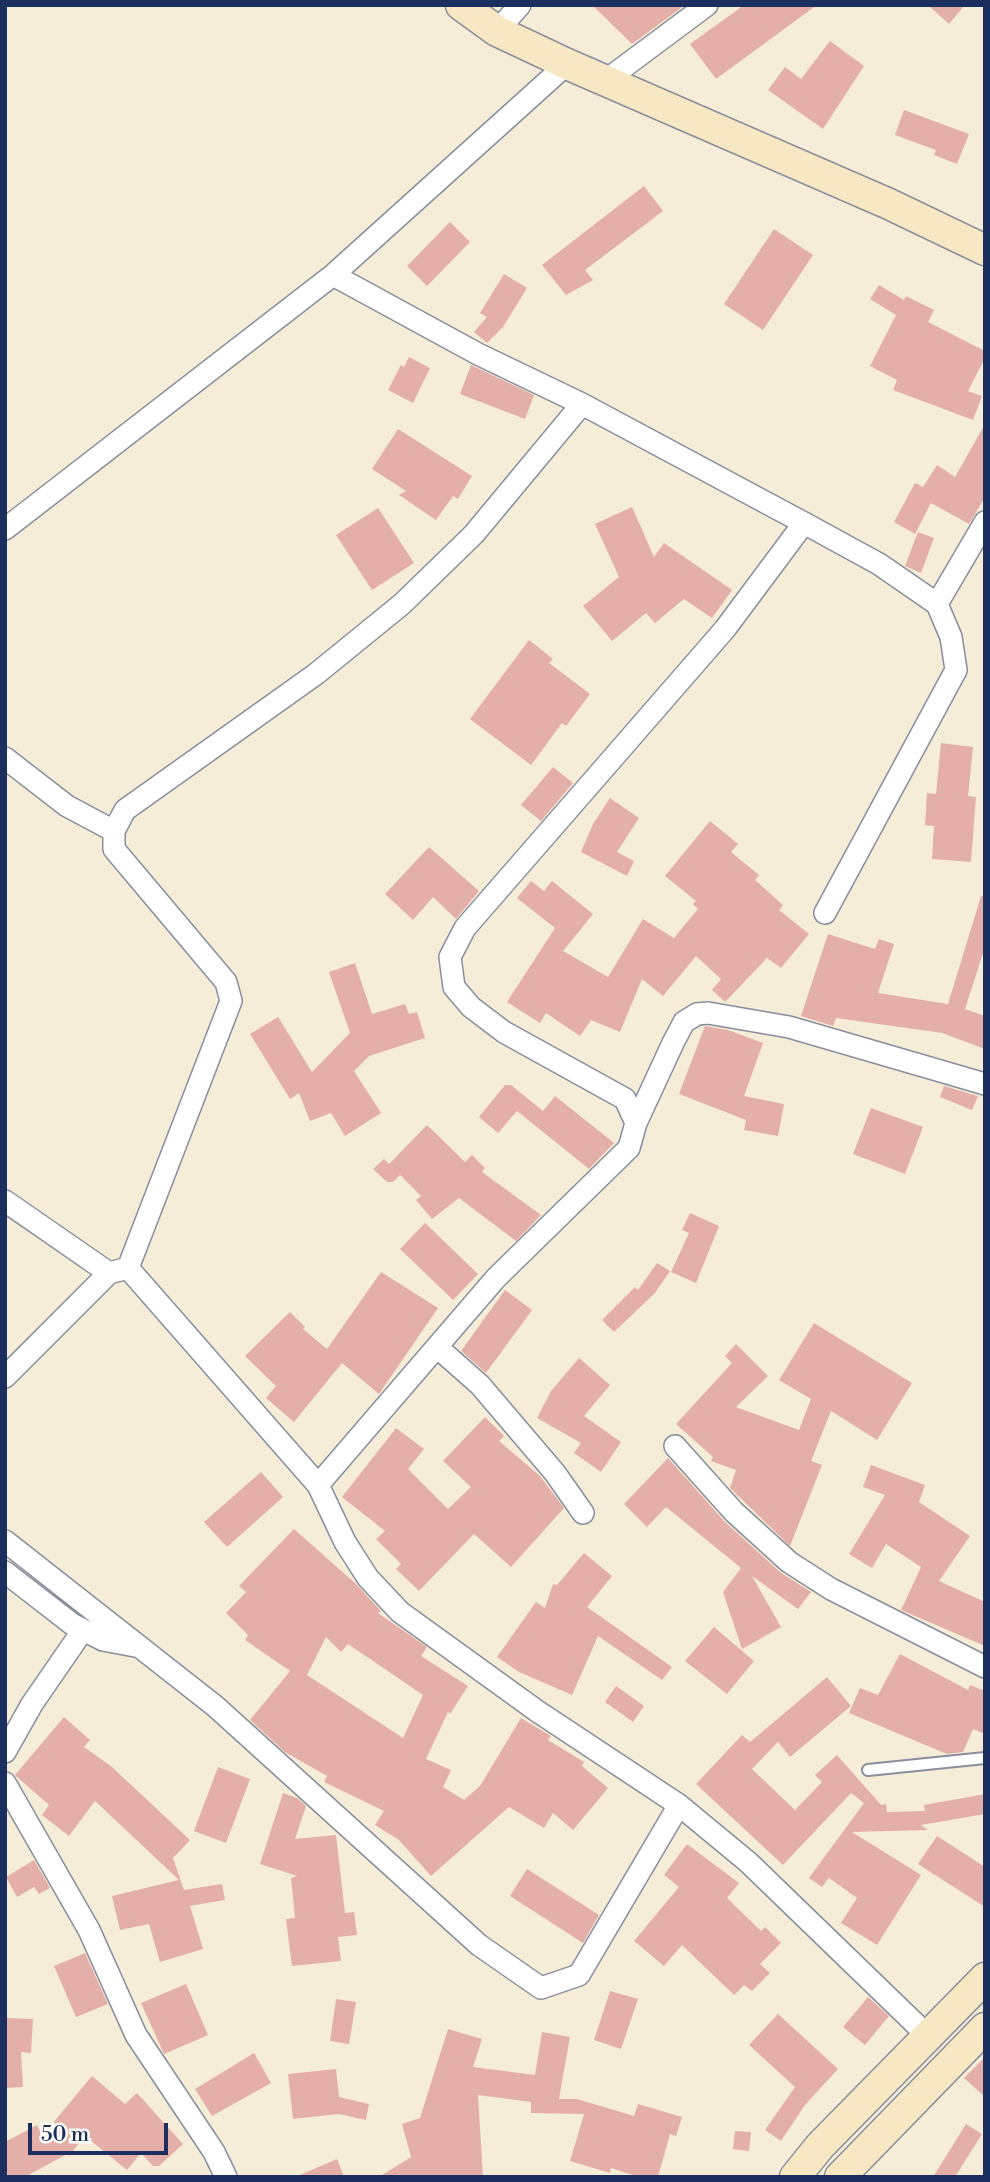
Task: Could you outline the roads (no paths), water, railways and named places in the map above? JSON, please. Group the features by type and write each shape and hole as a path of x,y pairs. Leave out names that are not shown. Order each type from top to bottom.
{"main road":[{"path":"461,5 498,31 567,64 889,204 985,250"},
{"path":"795,2177 820,2146 985,1978"},
{"path":"840,2177 985,2028"}],"street":[{"path":"498,31 520,5"},
{"path":"605,81 707,5"},
{"path":"5,529 333,275 567,64"},
{"path":"333,275 478,355 582,404 804,523 879,564 937,604 951,637 956,670 825,913"},
{"path":"5,1377 119,1271 231,1001 226,982 114,849 114,831 125,810 316,674 402,604 474,534 582,404"},
{"path":"937,604 985,522"},
{"path":"636,1123 625,1099 504,1032 471,1007 454,987 450,957 465,928 725,629 804,523"},
{"path":"5,758 67,806 114,831"},
{"path":"318,1485 496,1278 629,1149 636,1123 673,1043 684,1023 697,1014 708,1013 789,1027 985,1084"},
{"path":"5,1201 119,1271 318,1485 345,1542 368,1578 400,1612 537,1711 679,1805 748,1862 929,2037"},
{"path":"437,1347 480,1385 555,1473 583,1513"},
{"path":"675,1446 734,1512 789,1562 831,1589 985,1667"},
{"path":"5,1541 236,1724 479,1945 541,1988 579,1975 679,1805"},
{"path":"5,1572 83,1630 103,1640 138,1647"},
{"path":"5,1752 32,1704 83,1630"},
{"path":"5,1783 89,1930 136,2035 214,2152 226,2177"}],"lane":[{"path":"868,1770 985,1758"}]}
